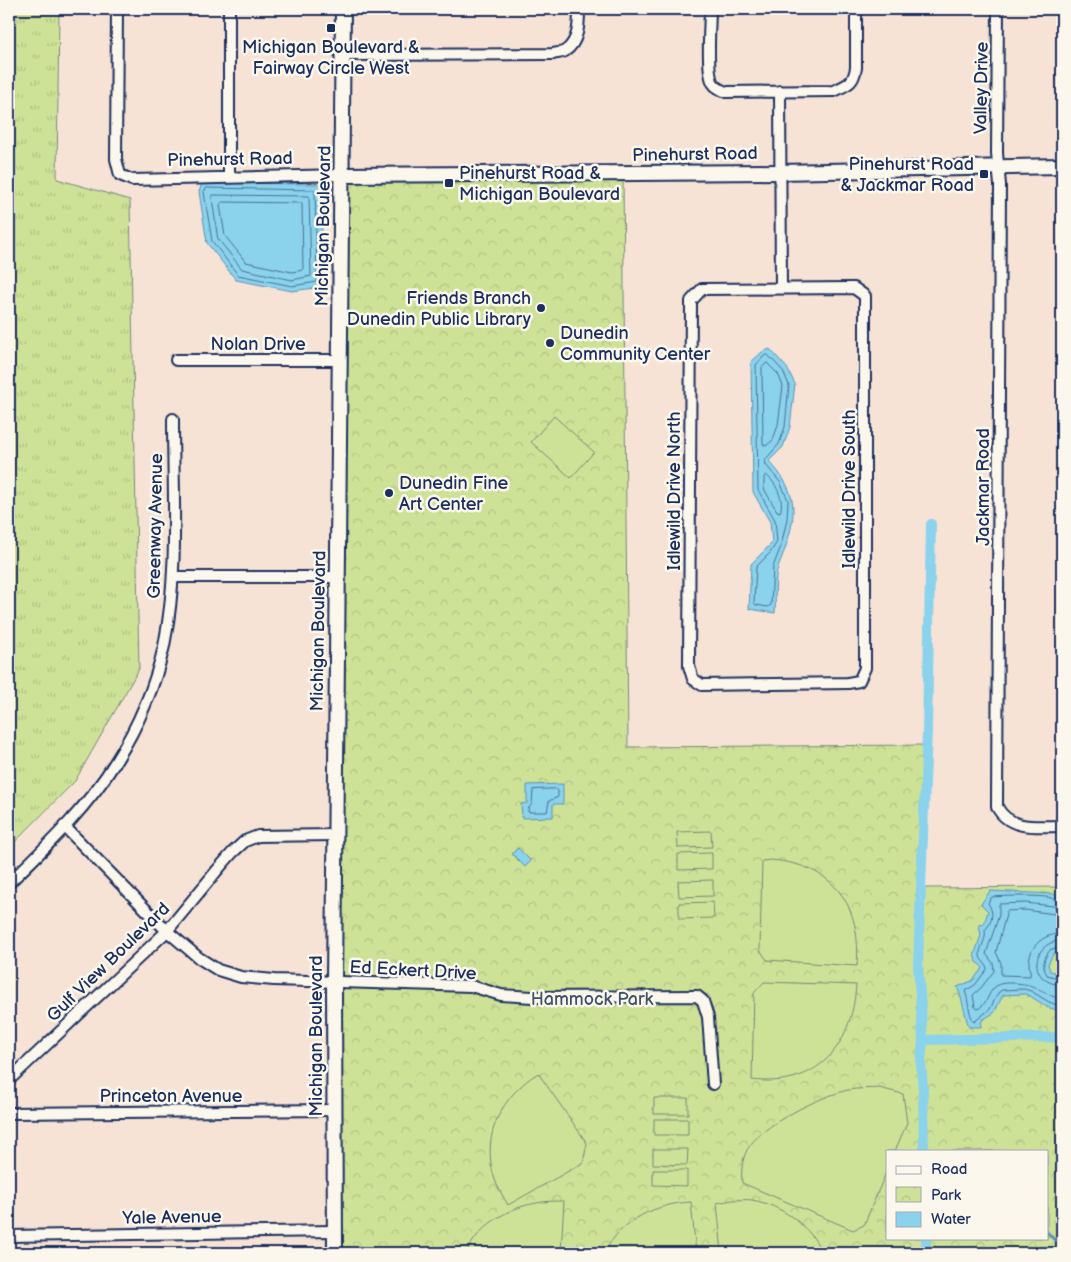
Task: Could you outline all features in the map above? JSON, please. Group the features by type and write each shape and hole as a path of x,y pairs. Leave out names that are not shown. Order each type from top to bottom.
{"street":[{"name":"Pinehurst Road","path":"116,9 116,159 120,175 132,180 342,175 780,172 1062,166"},
{"path":"229,9 229,178"},
{"name":"Michigan Boulevard","path":"335,1253 334,983 343,9"},
{"path":"343,55 553,54 565,51 574,42 577,33 579,9"},
{"path":"710,9 710,70 712,82 717,88 726,92 834,91 851,83 856,68 856,9"},
{"name":"Valley Drive","path":"998,9 997,153 999,166"},
{"path":"780,91 781,288"},
{"name":"Jackmar Road","path":"999,166 997,807 1002,815 1018,825 1062,826"},
{"name":"Idlewild Drive South","path":"693,679 702,686 848,683 859,681 866,668 866,296 854,288 781,288"},
{"name":"Idlewild Drive North","path":"693,679 690,666 691,301 702,289 781,288"},
{"name":"Nolan Drive","path":"176,360 340,360"},
{"name":"Greenway Avenue","path":"9,883 64,826 97,788 116,761 137,722 153,684 163,647 173,577 173,419"},
{"path":"173,577 338,577"},
{"name":"Ed Eckert Drive","path":"64,826 167,931 199,958 218,970 241,977 274,980 471,986 502,996 697,996 704,1001 708,1017 713,1084"},
{"name":"Gulf View Boulevard","path":"9,1080 167,931 219,868 245,841 258,836 335,835"},
{"name":"Princeton Avenue","path":"9,1113 334,1110"},
{"name":"Yale Avenue","path":"9,1236 335,1231"}],"green space":[{"path":"9,9 59,9 57,179 130,200 139,669 75,781 9,848"},
{"name":"Hammock Park","path":"623,173 628,747 928,745 924,888 1062,887 1062,1253 336,1253 342,175"},
{"path":"554,416 594,452 571,478 531,442"},
{"path":"711,831 712,847 678,848 677,832"},
{"path":"712,853 712,869 678,870 678,854"},
{"path":"771,860 793,863 812,870 840,892 849,907 855,924 857,966 767,960 760,950 762,861"},
{"path":"713,880 713,896 679,897 678,881"},
{"path":"713,902 714,918 679,919 679,903"},
{"path":"764,982 856,985 853,1007 847,1027 827,1059 812,1070 795,1077 775,1081 752,1080 754,993"},
{"path":"538,1073 587,1143 583,1163 508,1205 494,1177 490,1146 493,1131 505,1105 514,1093"},
{"path":"879,1088 903,1094 907,1123 895,1150 886,1150 886,1172 864,1225 853,1230 742,1183 742,1166 747,1150 764,1131 808,1105 836,1093 852,1089"},
{"path":"654,1098 688,1098 688,1114 654,1114"},
{"path":"654,1119 688,1119 688,1135 654,1135"},
{"path":"653,1149 688,1149 687,1165 653,1164"},
{"path":"653,1170 687,1170 687,1186 653,1185"},
{"path":"732,1200 752,1200 784,1212 803,1226 817,1243 822,1253 722,1253 717,1203"},
{"path":"564,1201 561,1253 467,1253 478,1234 505,1213 526,1205"},
{"path":"691,1202 696,1253 604,1253 620,1231 640,1216 665,1206"}],"water":[{"path":"202,183 321,184 323,287 292,291 236,280 207,243 199,192"},
{"path":"770,349 787,368 795,384 790,427 783,447 769,461 790,492 793,512 789,536 777,572 775,613 749,609 751,564 772,543 770,522 753,492 751,362 762,352"},
{"path":"563,784 563,804 553,804 553,817 522,818 521,804 527,803 527,785"},
{"path":"518,848 531,861 525,867 512,854"},
{"path":"990,891 1062,896 1062,953 1054,953 1048,964 1050,971 1062,974 1062,1012 1047,1007 1024,994 1003,995 994,1013 982,1020 981,1027 969,1027 957,987 972,981 983,968 974,956 981,935 979,925 984,924 988,911 981,904"}],"waterway":[{"path":"924,1150 921,1062 923,1040 918,964 927,732 931,524"},
{"path":"923,1040 1062,1037"},
{"path":"1048,1233 1062,1248"},
{"path":"926,1240 926,1253"}],"place":[{"name":"Michigan Boulevard & Fairway Circle West","path":"331,28"},
{"name":"Pinehurst Road & Jackmar Road","path":"984,174"},
{"name":"Pinehurst Road & Michigan Boulevard","path":"449,183"},
{"name":"Friends Branch Dunedin Public Library","path":"541,308"},
{"name":"Dunedin Community Center","path":"550,343"},
{"name":"Dunedin Fine Art Center","path":"389,493"}]}
